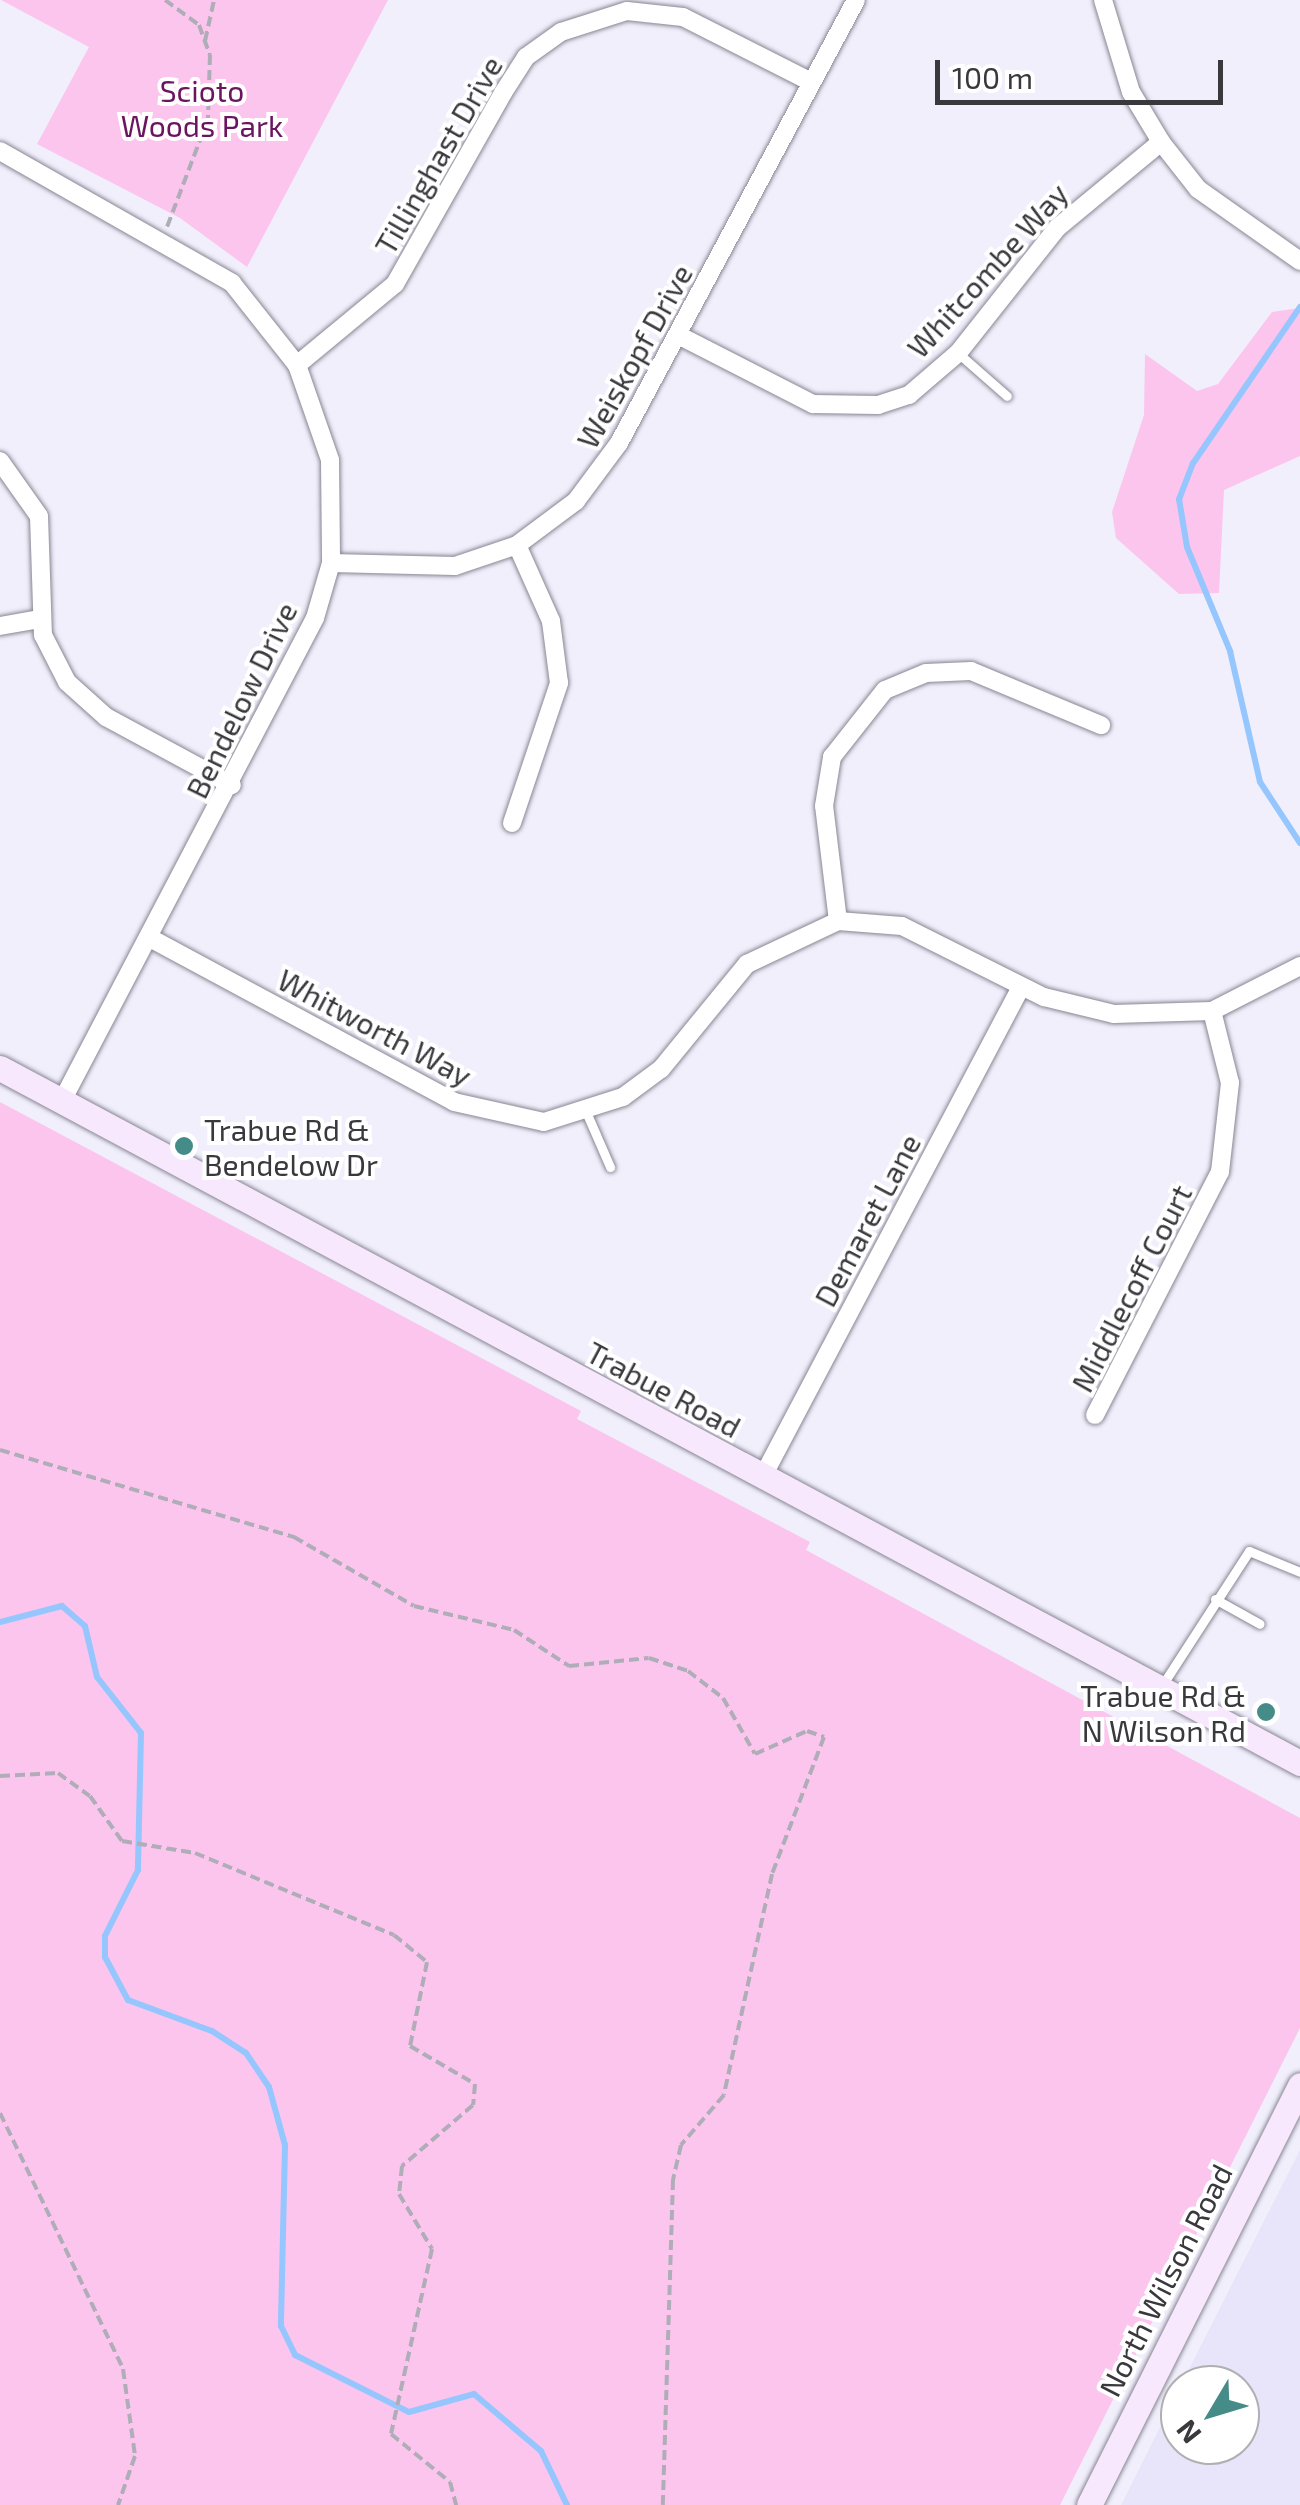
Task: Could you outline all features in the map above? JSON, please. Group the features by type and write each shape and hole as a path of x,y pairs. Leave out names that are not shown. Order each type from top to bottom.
{"main road":[{"name":"Trabue Road","path":"0,1068 1300,1763"},
{"name":"North Wilson Road","path":"1089,2505 1300,2085"}],"street":[{"name":"Weiskopf Drive","path":"331,562 440,568 516,545 600,474 856,0"},
{"path":"1103,0 1131,92 1161,142 1198,190 1300,261"},
{"name":"Tillinghast Drive","path":"297,365 368,313 420,252 526,57 582,22 626,6 683,18 811,82"},
{"name":"Whitcombe Way","path":"678,335 798,397 845,408 908,394 958,353 1057,228 1161,142"},
{"name":"Bendelow Drive","path":"0,151 163,236 232,283 297,365 330,460 331,562 315,618 232,784 62,1102"},
{"path":"0,461 39,516 40,618 52,660 85,702 232,784"},
{"path":"512,824 559,683 551,621 516,545"},
{"path":"0,626 40,618"},
{"path":"1101,725 971,671 926,673 885,690 832,757 824,806 838,920 928,935 1021,987 1114,1014 1212,1010 1300,966"},
{"name":"Whitworth Way","path":"150,938 454,1102 544,1122 587,1114 662,1069 768,947 838,920"},
{"name":"Demaret Lane","path":"762,1478 1021,987"},
{"name":"Middlecoff Court","path":"1095,1415 1220,1172 1230,1083 1212,1010"}],"lane":[{"path":"958,353 1007,396"},
{"path":"587,1114 610,1167"},
{"path":"1160,1689 1249,1552 1300,1572"},
{"path":"1215,1599 1260,1624"}],"path":[{"path":"165,0 205,40"},
{"path":"163,236 208,119 205,40 214,0"},
{"path":"0,1450 294,1537 414,1606 514,1630 570,1666 649,1658 688,1670 723,1698 755,1754 806,1731 824,1736 772,1874 724,2095 681,2145 673,2180 664,2505"},
{"path":"0,1776 58,1773 90,1796 122,1842 195,1853 394,1935 427,1962 410,2046 475,2084 474,2105 402,2166 400,2194 432,2249 391,2434 450,2482 456,2505"},
{"path":"0,2113 123,2369 135,2456 118,2505"}],"shaded area":[{"path":"1300,2150 1300,2505 1121,2505 1160,2427 1160,2465 1260,2465 1260,2365 1191,2365"}],"green space":[{"name":"Scioto Woods Park","path":"1,0 388,0 247,267 180,218 37,144 89,47"},
{"path":"1300,308 1300,456 1224,490 1219,593 1179,594 1116,538 1112,512 1144,415 1145,354 1197,391 1218,384 1272,312"},
{"path":"0,1102 581,1411 577,1419 810,1542 806,1550 1300,1818 1300,2028 1060,2505 0,2505"}],"waterway":[{"path":"1300,307 1193,463 1179,499 1187,547 1230,651 1260,782 1300,843"},
{"path":"0,1622 62,1606 85,1626 97,1677 141,1733 138,1870 105,1936 105,1957 128,2000 212,2031 246,2053 269,2087 285,2145 281,2326 295,2355 409,2412 474,2394 541,2451 567,2505"}],"place":[{"name":"Trabue Rd & Bendelow Dr","path":"184,1146"},
{"name":"Trabue Rd & N Wilson Rd","path":"1266,1712"}]}
